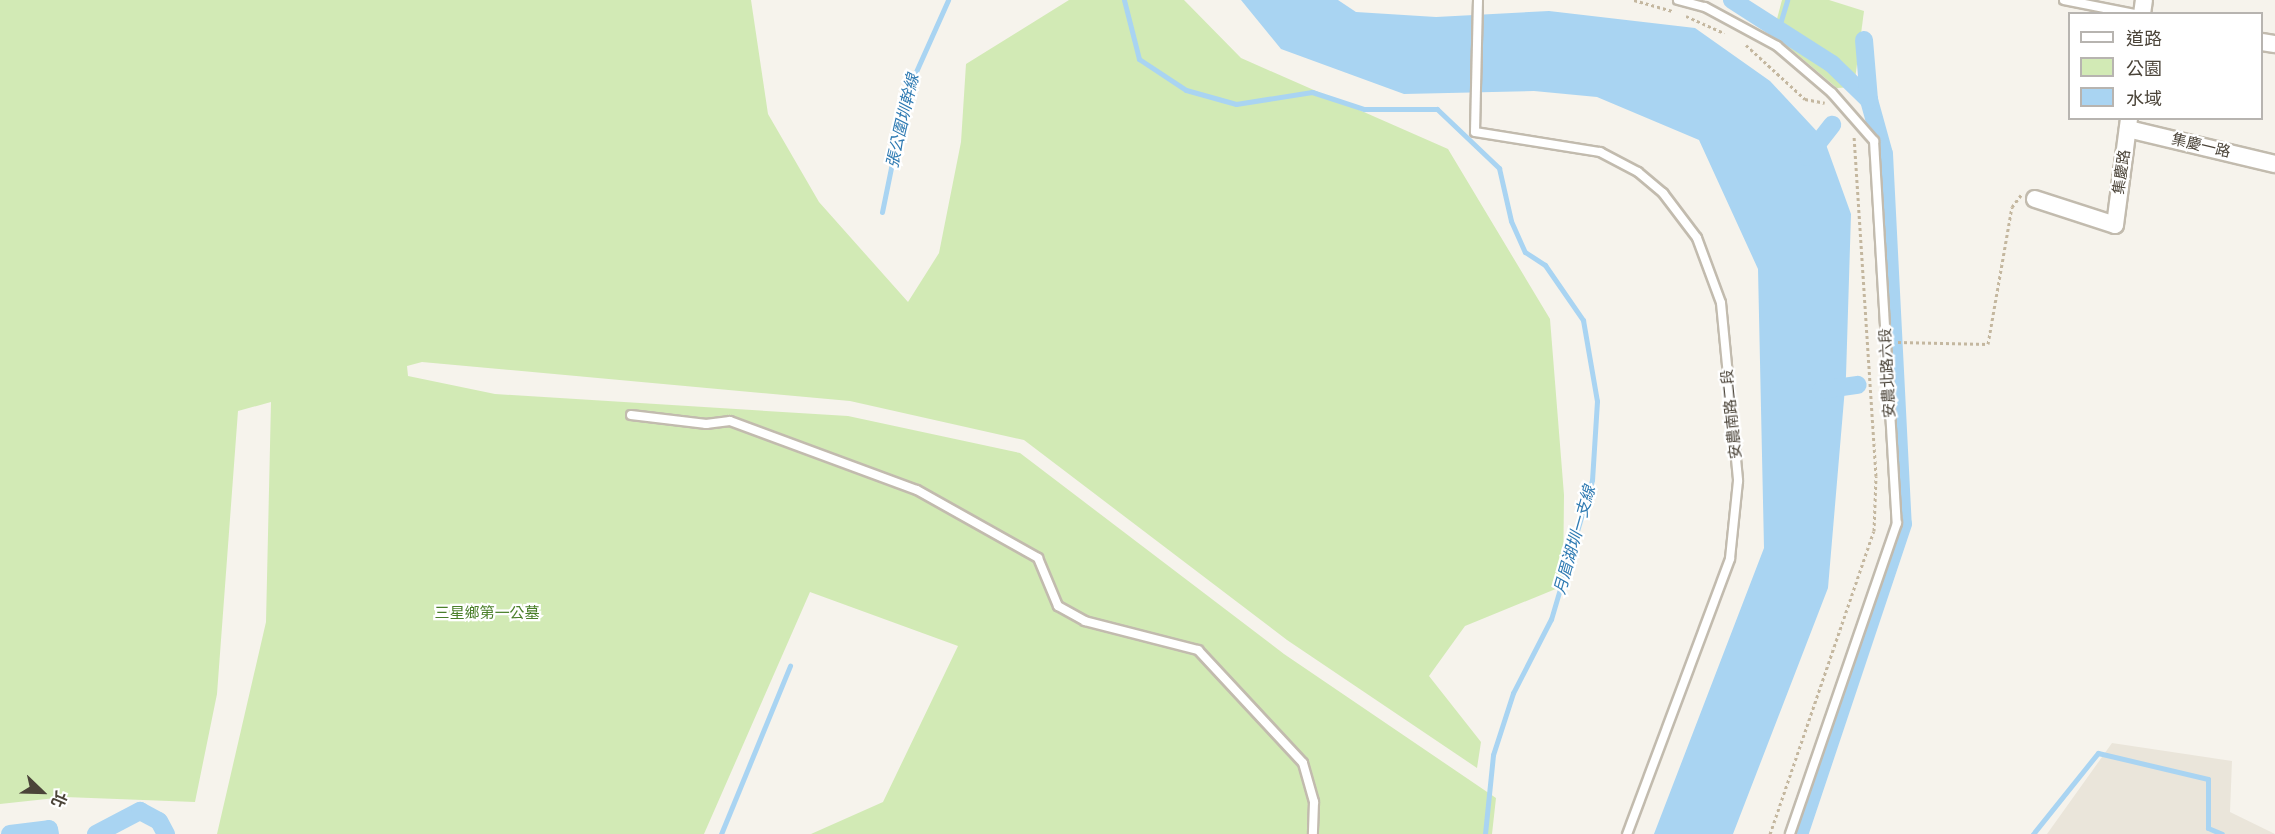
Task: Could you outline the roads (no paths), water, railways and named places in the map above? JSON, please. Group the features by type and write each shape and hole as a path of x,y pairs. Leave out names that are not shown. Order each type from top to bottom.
{"street":[{"name":"集慶一路","path":"2128,124 2275,164"},
{"name":"集慶路","path":"2035,199 2115,225 2128,124"}],"lane":[{"name":"安農南路二段","path":"1478,0 1474,132 1600,152 1638,172 1663,193 1697,238 1721,303 1738,481 1730,559 1627,834"},
{"name":"安農北路六段","path":"1678,0 1705,7 1777,46 1842,104 1874,141 1897,523 1790,834"},
{"path":"2064,0 2125,12"},
{"path":"631,415 706,424 730,421 917,490 1038,558 1058,606 1085,621 1198,650 1303,763 1314,802 1313,834"}],"water":[{"path":"1241,0 1338,0 1356,12 1436,17 1549,11 1695,28 1770,81 1824,139 1851,214 1846,376 1828,588 1733,834 1654,834 1764,548 1758,269 1699,140 1597,97 1534,91 1404,94 1281,49"}],"waterway":[{"name":"張公圍圳幹線","path":"882,212 906,94 948,0"},
{"name":"月眉湖圳一支線","path":"1124,0 1139,59 1186,90 1236,104 1312,92 1364,109 1437,109 1499,168 1511,221 1525,252 1545,265 1583,320 1597,401 1592,480 1551,619 1513,693 1493,755 1485,834"},
{"path":"1732,0 1832,64 1869,100 1884,154 1903,524 1799,834"},
{"path":"1779,27 1787,0"},
{"path":"1864,40 1869,100"},
{"path":"1807,157 1832,125"},
{"path":"1821,390 1858,385"},
{"path":"721,834 790,666"},
{"path":"2033,834 2098,753 2208,779 2208,828 2222,834"},
{"path":"96,834 140,811 159,821 166,834"},
{"path":"10,834 49,829 50,834"}],"park label":[{"name":"三星鄉第一公墓","path":"487,614"}]}
